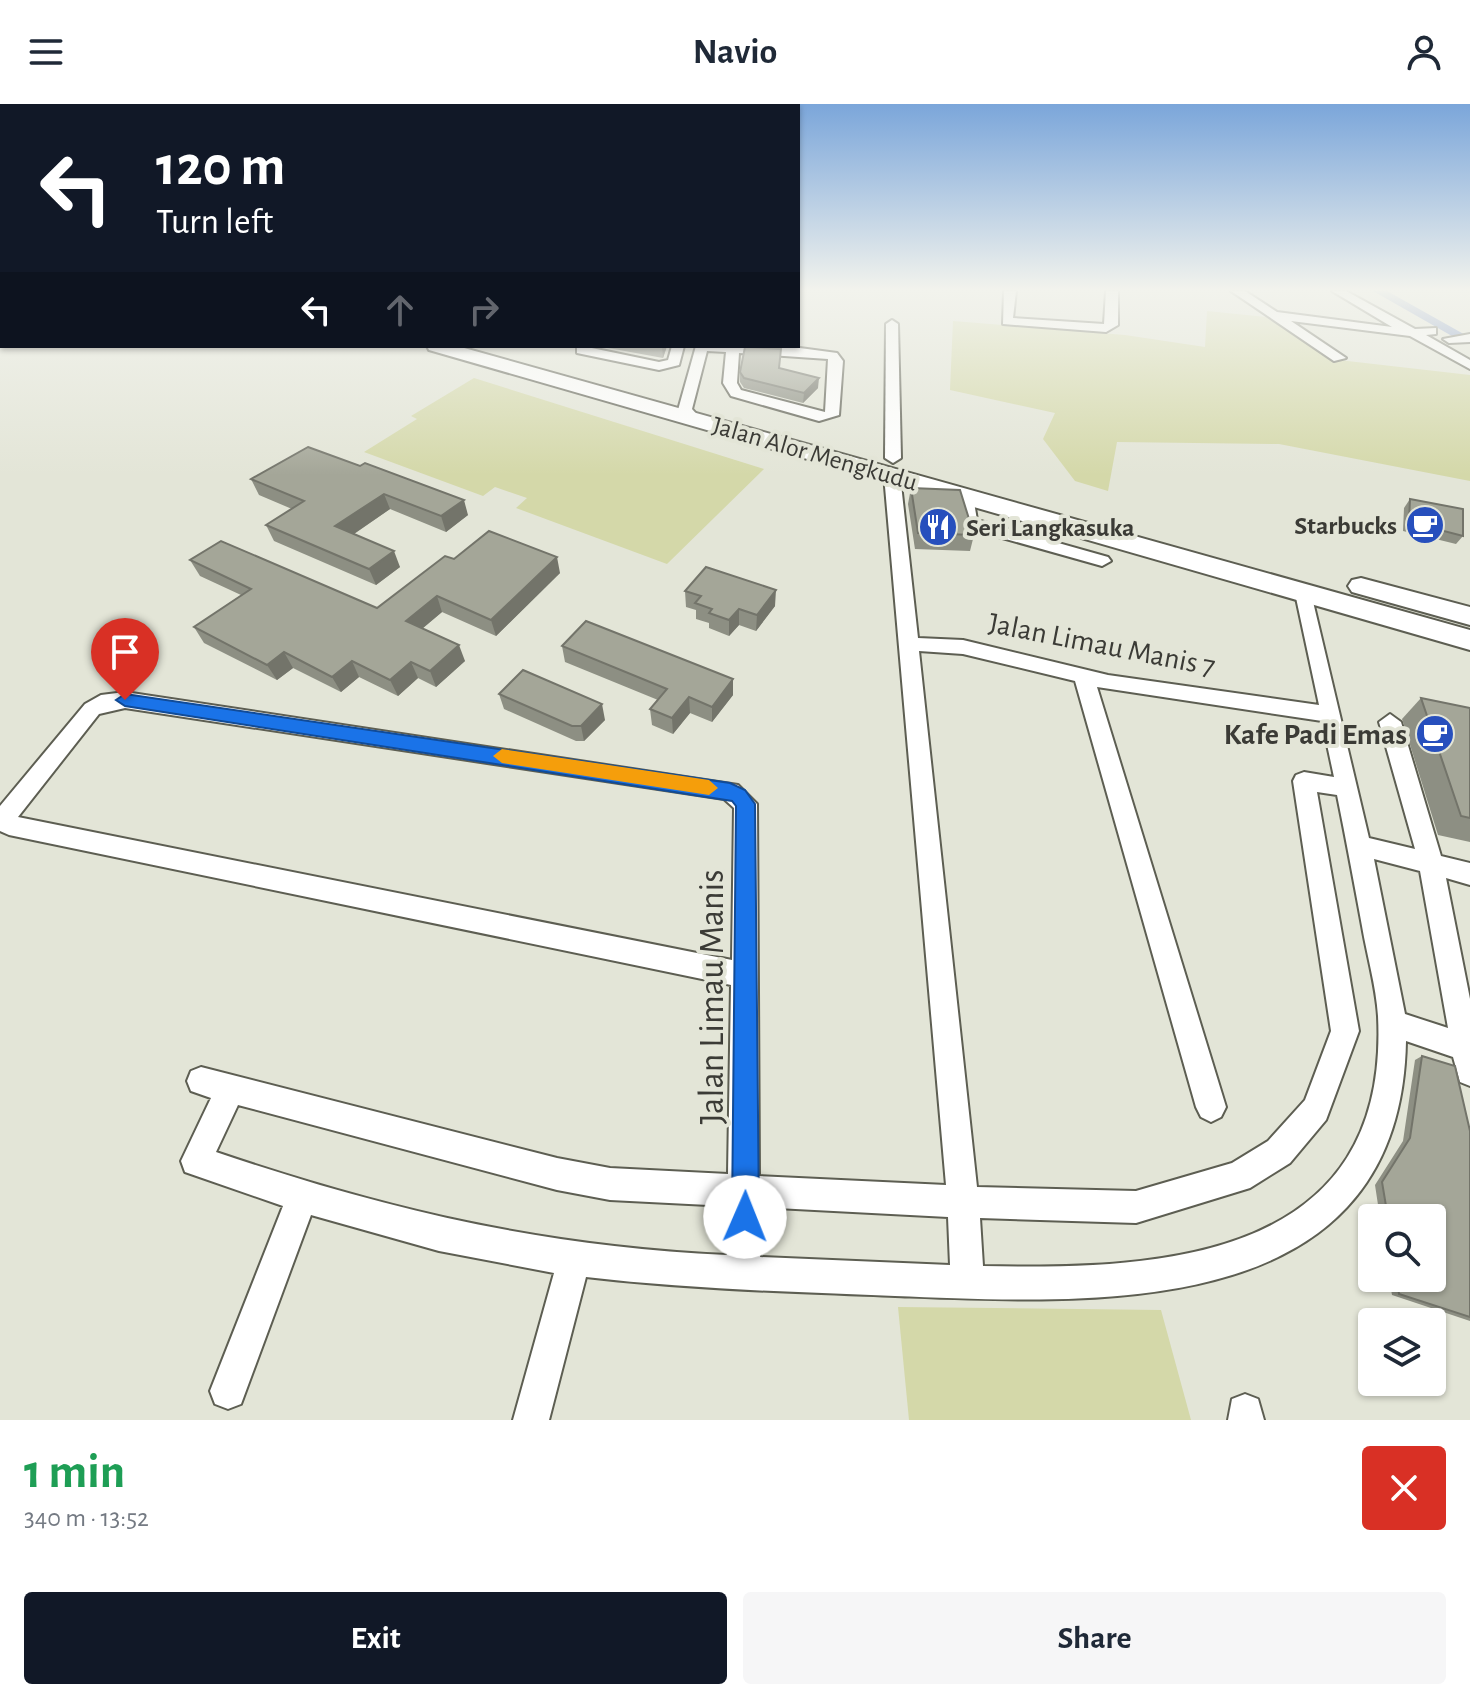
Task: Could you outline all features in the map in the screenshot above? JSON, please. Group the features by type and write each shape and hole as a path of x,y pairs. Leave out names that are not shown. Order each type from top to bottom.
{"main road":[{"name":"Jalan Alor Mengkudu","path":"462,352 690,409"},
{"name":"Jalan Alor Mengkudu","path":"514,352 690,409 1253,568 1470,616"},
{"name":"Jalan Alor Mengkudu","path":"892,467 1093,550 1253,568 1304,593 1470,640"}],"street":[{"path":"583,352 659,366 674,362 676,352"},
{"path":"690,409 701,352"},
{"path":"733,352 730,383 736,393 819,417 832,415 836,361 832,356 788,352"},
{"path":"892,352 892,467 963,1200 967,1282"},
{"path":"1331,352 1339,358"},
{"path":"1448,352 1470,365"},
{"path":"231,1089 196,1161 302,1198 472,1242 574,1261 743,1273 967,1282 1141,1278 1224,1263 1275,1241 1313,1218 1371,1150 1389,1085 1392,1023 1348,788 1304,593"},
{"name":"Jalan Limau Manis 7","path":"908,644 984,651 1084,676 1331,715"},
{"path":"1084,676 1211,1107"},
{"name":"Jalan Limau Manis","path":"743,1273 746,1189 746,804 730,791 125,700 101,703 92,709 4,818 9,825 745,975"},
{"path":"1390,722 1431,864 1468,1056"},
{"path":"201,1081 557,1174 625,1185 1136,1207 1239,1177 1279,1152 1316,1110 1345,1031 1304,781 1348,788"},
{"path":"1359,845 1470,874"},
{"path":"1392,1023 1468,1056"},
{"path":"228,1391 302,1198"},
{"path":"531,1420 574,1261"}],"green space":[{"path":"952,352 1320,352 1330,359 1470,375 1470,481 1279,444 1117,442 1108,491 1075,481 1043,439 1055,413 950,390"},
{"path":"474,378 764,469 667,564 516,508 527,498 495,487 483,496 364,452 417,419 411,416"},
{"path":"898,1307 1161,1310 1191,1420 909,1420"}],"building":[{"path":"744,352 781,352 779,368 819,378 804,393 744,378 740,372"},
{"path":"308,447 360,466 365,463 464,500 441,516 384,494 335,526 394,551 369,569 266,525 304,501 251,479"},
{"path":"911,488 960,490 974,535 918,533"},
{"path":"1410,499 1463,509 1463,536 1409,522"},
{"path":"489,531 557,557 491,620 437,596 406,621 459,645 430,671 411,662 390,680 352,661 332,677 284,652 267,665 194,627 251,589 190,560 221,541 377,608 445,556 454,559"},
{"path":"706,567 776,590 757,615 739,609 729,620 709,613 712,609 695,603 701,596 685,591"},
{"path":"586,621 733,679 712,707 689,697 672,718 650,709 667,689 562,646"},
{"path":"523,670 602,704 581,726 572,726 499,694"},
{"path":"1421,698 1470,708 1470,818 1461,816"},
{"path":"1422,1056 1455,1066 1470,1131 1470,1317 1399,1294 1446,1292 1446,1204 1386,1204 1382,1182 1410,1138"}],"slow traffic":[{"path":"502,756 709,788"}],"place":[{"name":"Starbucks","path":"1425,525"},
{"name":"Seri Langkasuka","path":"938,527"},
{"name":"Kafe Padi Emas","path":"1435,734"}],"route":[{"path":"125,700 730,791 739,796 746,804 745,1217"}]}
